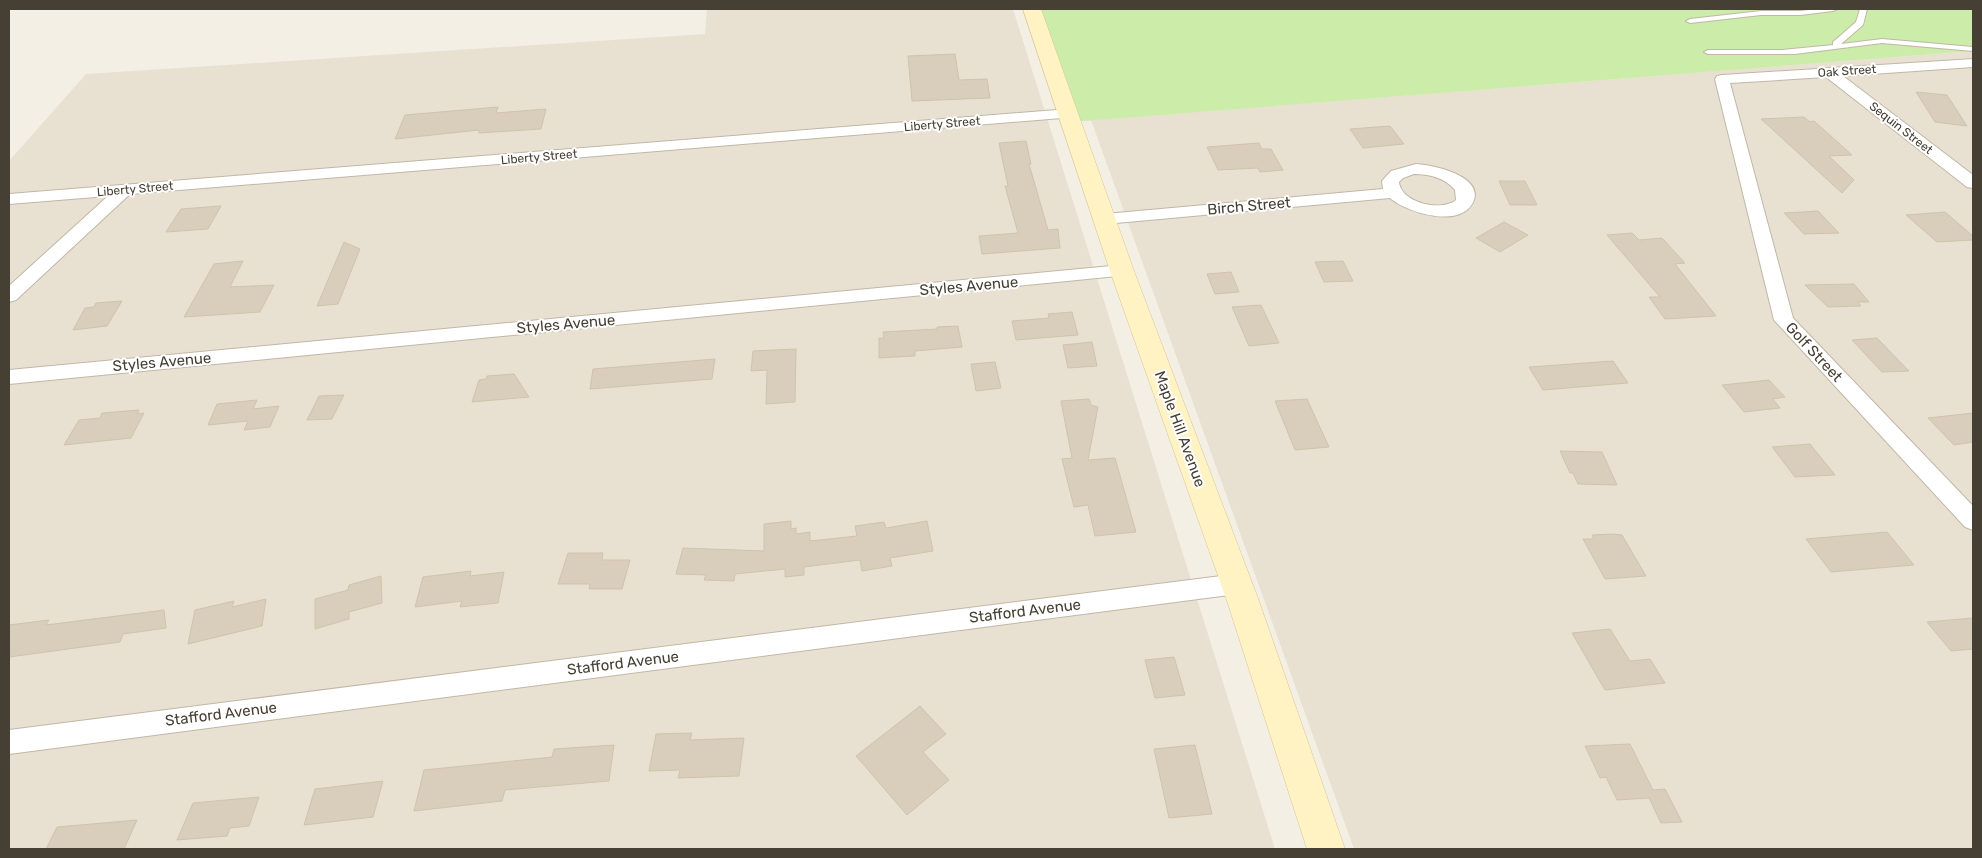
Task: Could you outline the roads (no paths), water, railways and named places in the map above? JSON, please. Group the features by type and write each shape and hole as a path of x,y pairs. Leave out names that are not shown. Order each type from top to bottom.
{"street":[{"name":"Maple Hill Avenue","path":"1032,9 1122,272 1237,584 1326,849"},
{"name":"Oak Street","path":"1722,79 1973,63"},
{"name":"Sequin Street","path":"1829,72 1973,183"},
{"name":"Golf Street","path":"1722,79 1784,320 1973,521"},
{"name":"Liberty Street","path":"9,199 1069,114"},
{"path":"9,296 125,190"},
{"name":"Birch Street","path":"1105,219 1393,193"},
{"name":"Styles Avenue","path":"9,377 1122,272"},
{"name":"Stafford Avenue","path":"9,742 1237,584"}],"lane":[{"path":"1690,22 1761,13 1800,13 1833,9"},
{"path":"1832,46 1860,23 1863,9"},
{"path":"1708,52 1777,53 1810,51 1832,46 1885,41 1948,49 1973,49"}]}
